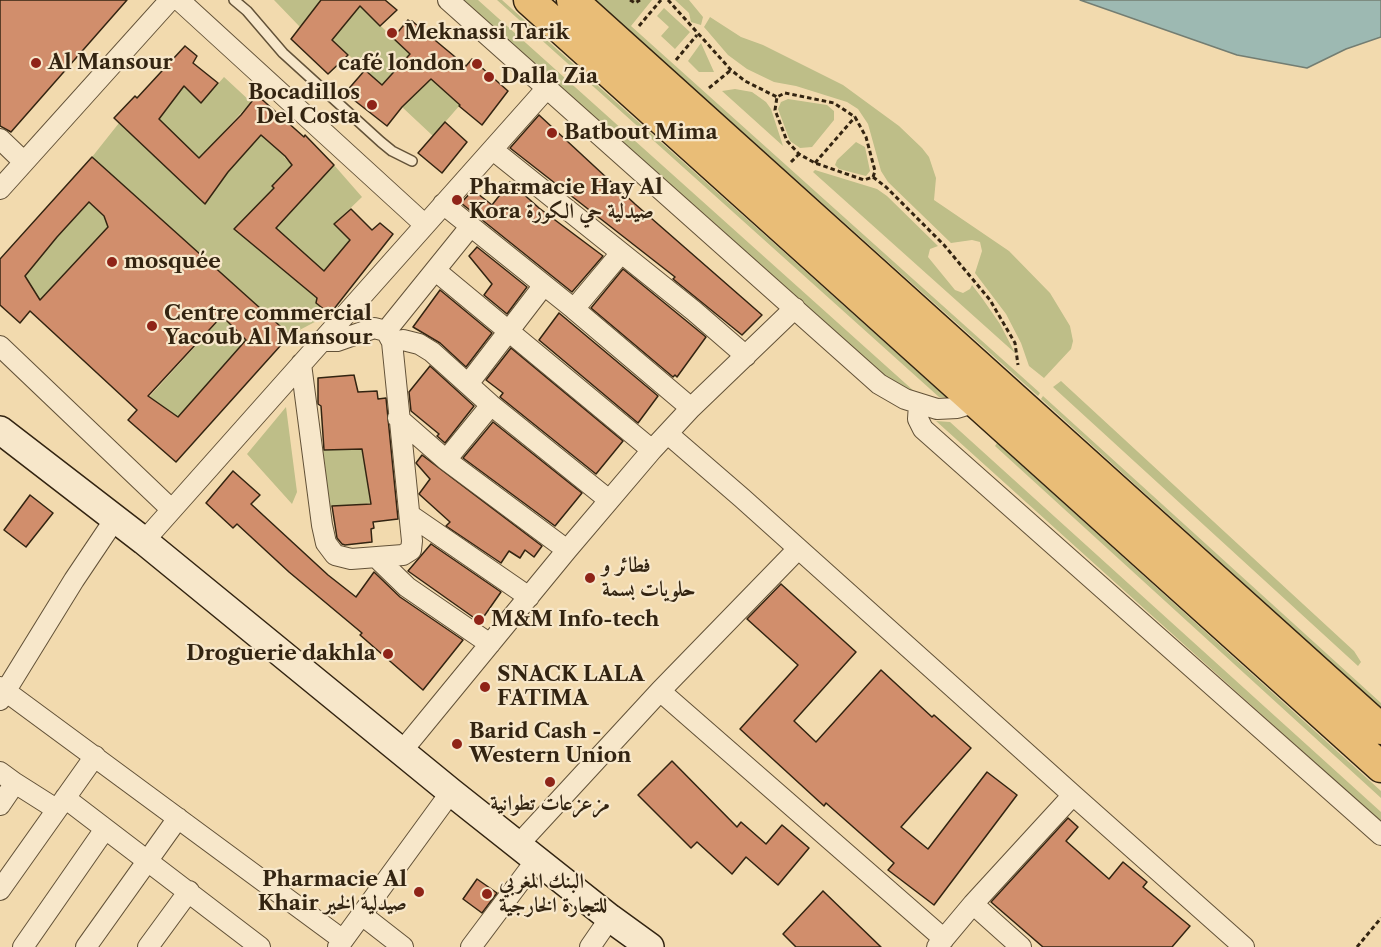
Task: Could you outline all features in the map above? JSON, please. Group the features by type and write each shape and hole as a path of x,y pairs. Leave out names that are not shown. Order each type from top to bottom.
{"main road":[{"path":"528,0 1381,768"},
{"path":"572,0 1381,729"},
{"path":"0,430 144,541 451,792 650,947"}],"street":[{"path":"0,189 170,0"},
{"path":"179,0 424,224"},
{"path":"448,0 879,384 905,399 946,410 977,402"},
{"path":"144,541 547,88"},
{"path":"0,139 24,162"},
{"path":"493,150 746,356"},
{"path":"442,204 574,309 691,408"},
{"path":"301,364 326,543 335,555 351,559 403,555 411,550 410,515 389,336 471,227"},
{"path":"574,309 621,253"},
{"path":"436,271 652,450"},
{"path":"468,384 544,285"},
{"path":"402,752 652,450 691,408 795,309"},
{"path":"320,341 337,341 374,328 389,336 419,344 432,352 491,405 609,500"},
{"path":"0,346 171,509"},
{"path":"919,404 918,419 923,429 1381,835"},
{"path":"446,460 491,405"},
{"path":"398,418 446,460 567,550"},
{"path":"668,434 1244,947"},
{"path":"410,515 529,597"},
{"path":"115,519 2,693 95,756 340,943 451,792"},
{"path":"471,947 527,852 660,691 798,549"},
{"path":"377,558 408,587 490,644"},
{"path":"660,691 940,943 1072,795"},
{"path":"0,890 95,756"},
{"path":"0,805 8,778 60,803 105,829 260,947"},
{"path":"86,947 178,818"},
{"path":"23,947 105,829"},
{"path":"148,947 189,891"},
{"path":"973,904 1021,947"},
{"path":"362,915 403,947"},
{"path":"590,947 610,918"}],"lane":[{"path":"234,0 247,11 283,53 381,142 392,151 412,161"}],"path":[{"path":"630,0 635,3 639,0"},
{"path":"639,26 661,0"},
{"path":"668,0 697,35 731,70 753,86 777,98"},
{"path":"676,60 697,35"},
{"path":"709,88 731,70"},
{"path":"789,93 825,100 842,106 855,117 866,137 874,171 873,177 864,180 815,164 799,154 787,141 775,110 780,94 789,93"},
{"path":"815,164 855,117"},
{"path":"791,162 799,154"},
{"path":"873,177 944,245 990,300 1015,343 1018,365"},
{"path":"1357,947 1381,918"}],"green space":[{"path":"274,0 321,0 300,27"},
{"path":"463,0 478,0 915,392 886,378"},
{"path":"497,0 502,0 947,398 939,397"},
{"path":"595,0 652,0 631,26 1040,393 1038,396"},
{"path":"675,0 689,0 703,17 701,25 691,22 689,13"},
{"path":"360,6 410,54 382,85 332,40"},
{"path":"664,8 690,32 675,49 661,36 669,27 657,16"},
{"path":"710,17 741,37 763,45 843,85 899,126 922,148 929,157 936,178 934,200 1009,251 1050,293 1070,326 1073,341 1071,349 1044,378 1029,366 1021,343 1006,314 975,273 982,251 980,242 972,240 951,243 888,182 881,171 868,124 858,109 847,102 796,86 774,82 747,69 728,55 704,27"},
{"path":"701,43 714,72 699,72 688,61"},
{"path":"224,77 251,102 206,151 203,163 159,119 184,86 201,103"},
{"path":"431,79 460,105 433,136 402,107"},
{"path":"735,89 752,92 766,102 771,109 783,146 722,91"},
{"path":"788,99 827,105 834,111 834,120 812,147 800,148 790,141 778,109 781,102"},
{"path":"119,123 205,204 228,172 261,135 303,138 284,157 294,167 272,186 274,188 235,229 317,298 316,303 330,314 290,335 92,157"},
{"path":"856,142 865,147 870,171 866,176 839,169 835,165 837,160"},
{"path":"334,165 362,197 334,224 350,240 324,271 270,229"},
{"path":"815,170 877,189 887,196 938,246 930,249 928,257 955,290 963,293 972,285 1000,324 1015,353 813,172"},
{"path":"89,202 111,224 40,300 25,276"},
{"path":"223,316 246,340 178,417 149,397"},
{"path":"1061,381 1354,651 1361,662 1358,666 1053,387"},
{"path":"1043,396 1381,703 1381,708 1041,399"},
{"path":"286,407 297,492 292,504 247,454"},
{"path":"936,421 950,422 1381,812 1381,822"},
{"path":"997,443 1381,791 1381,798 995,446"},
{"path":"362,449 371,503 329,507 323,450"}],"water":[{"path":"1080,0 1381,0 1381,37 1346,49 1307,68 1237,55"}],"building":[{"name":"Al Mansour","path":"0,0 127,0 11,132 0,126"},
{"path":"321,0 385,0 397,10 380,26 360,6 332,40 348,55 328,74 291,39"},
{"path":"408,20 466,66 472,59 508,91 482,125 431,79 402,107 387,126 345,93 365,70 382,85 410,54 393,38"},
{"path":"185,46 197,56 193,63 218,83 201,103 184,86 159,119 199,158 257,95 304,137 305,135 334,165 276,228 324,271 350,240 334,224 351,209 372,230 380,223 393,234 330,314 316,303 317,298 234,229 274,188 272,186 292,165 285,156 261,135 228,172 205,204 114,118 135,96 137,98"},
{"path":"539,115 635,204 762,315 742,335 673,279 675,277 510,148"},
{"path":"445,122 467,142 442,173 418,153"},
{"path":"92,157 290,335 176,462 128,420 137,410 30,311 20,323 0,305 0,259","holes":["89,202 104,216 108,227 40,300 25,276","222,316 246,340 178,417 148,396"]},
{"path":"510,182 539,208 603,256 572,292 461,203 473,190 492,205"},
{"path":"477,247 527,287 507,314 484,295 492,284 469,256"},
{"path":"623,269 706,337 677,377 675,375 673,377 591,308"},
{"path":"440,290 492,333 466,367 440,343 413,327"},
{"path":"559,313 658,396 638,423 539,340"},
{"path":"511,348 623,441 596,474 500,397 503,393 486,380"},
{"path":"430,366 474,406 445,443 437,436 439,434 411,411 409,392"},
{"path":"354,375 358,392 377,391 378,399 386,398 398,519 373,522 372,542 345,545 337,538 332,506 371,504 362,449 324,450 321,406 318,404 318,378"},
{"path":"493,422 582,493 555,526 463,458"},
{"path":"422,455 542,546 534,557 525,550 520,558 509,551 501,563 446,526 450,522 419,494 430,479 416,463"},
{"path":"233,471 260,495 251,504 328,575 356,597 374,572 400,597 463,640 423,690 360,635 362,633 289,572 237,524 233,528 206,503"},
{"path":"30,495 53,513 26,547 4,530"},
{"path":"431,544 501,592 480,622 408,571"},
{"path":"781,584 856,652 794,721 816,742 881,670 932,717 934,715 971,748 901,827 928,849 987,772 1017,795 934,905 888,870 894,863 826,803 824,806 740,729 798,665 747,619"},
{"path":"672,761 737,827 741,822 766,844 782,825 809,848 778,885 746,857 732,874 697,842 691,848 638,795"},
{"path":"1068,818 1078,827 1066,841 1109,879 1123,862 1147,882 1143,887 1190,926 1172,947 1043,947 991,902"},
{"path":"477,879 497,893 482,913 463,899"},
{"path":"823,891 881,947 796,947 783,934"}],"place":[{"name":"Meknassi Tarik","path":"392,33"},
{"name":"Al Mansour","path":"36,63"},
{"name":"café london","path":"477,64"},
{"name":"Dalla Zia","path":"489,77"},
{"name":"Bocadillos Del Costa","path":"372,105"},
{"name":"Batbout Mima","path":"552,133"},
{"name":"Pharmacie Hay Al Kora صيدلية حي الكورة","path":"457,200"},
{"name":"mosquée","path":"112,262"},
{"name":"Centre commercial Yacoub Al Mansour","path":"152,326"},
{"name":"فطائر و حلويات بسمة","path":"590,578"},
{"name":"M&M Info-tech","path":"479,620"},
{"name":"Droguerie dakhla","path":"388,654"},
{"name":"SNACK LALA FATIMA","path":"485,687"},
{"name":"Barid Cash - Western Union","path":"457,744"},
{"name":"مزعزعات تطوانية","path":"550,782"},
{"name":"Pharmacie Al Khair صيدلية الخير","path":"419,892"},
{"name":"البنك المغربي للتجارة الخارجية","path":"487,894"}]}
